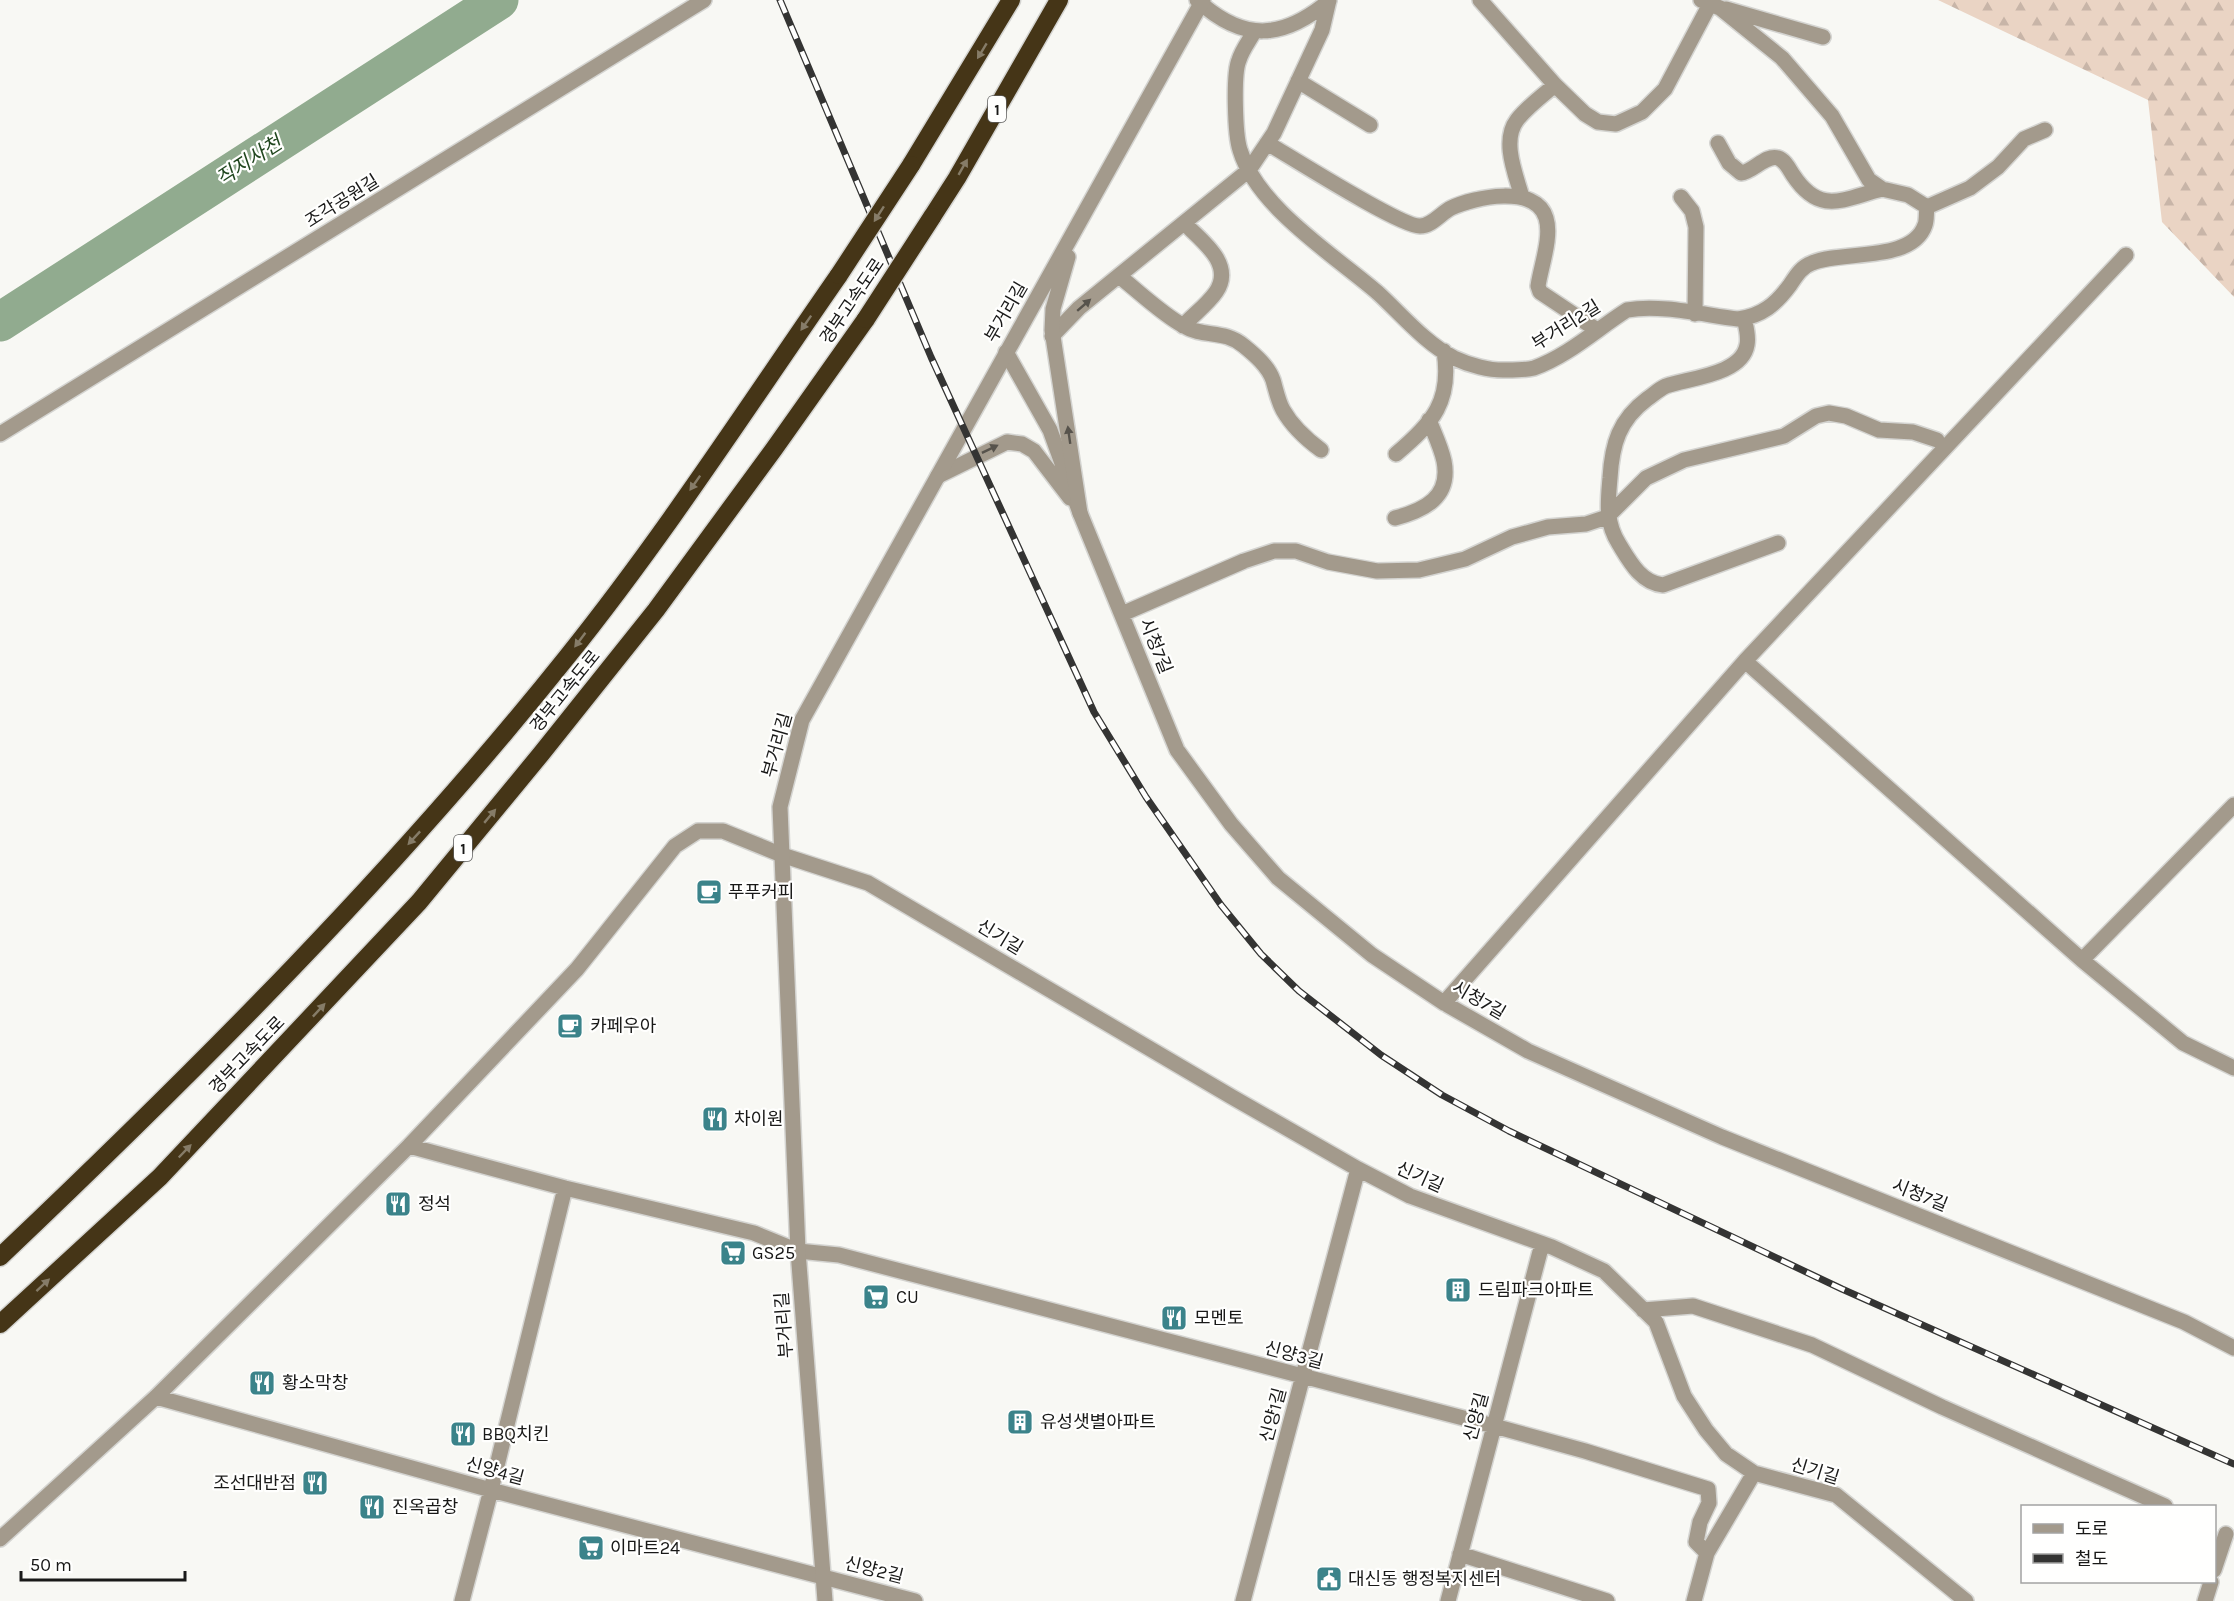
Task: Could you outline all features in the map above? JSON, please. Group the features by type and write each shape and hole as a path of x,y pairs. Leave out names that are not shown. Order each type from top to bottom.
{"highway":[{"name":"경부고속도로","path":"0,1257 181,1082 297,965 426,825 568,656 662,530 839,275 911,165 1011,0"},
{"name":"경부고속도로","path":"0,1324 160,1177 419,902 541,754 656,610 781,440 866,319 969,158 1059,0"}],"street":[{"name":"조각공원길","path":"0,434 704,0"},
{"path":"1200,1 1234,26 1254,32 1286,28 1310,17 1329,0"},
{"path":"1052,336 1079,308 1249,170 1268,143 1322,30 1329,0"},
{"path":"1480,0 1555,85 1585,114 1598,122 1616,124 1642,112 1665,88 1710,4"},
{"name":"부거리길","path":"825,1601 798,1251 780,807 802,720 1080,222 1200,1"},
{"path":"1710,4 1823,37"},
{"path":"1710,4 1782,58 1796,73 1832,116 1869,180 1882,189 1908,195 1927,207 1970,188 1998,167 2024,139 2045,130"},
{"name":"부거리2길","path":"1254,32 1238,61 1237,131 1240,150 1261,189 1295,225 1377,293 1429,341 1453,358 1471,365 1504,371 1532,368 1563,354 1627,310 1752,317 1773,306 1800,270 1814,262 1899,248 1913,242 1925,226 1927,207"},
{"path":"1298,81 1370,125"},
{"path":"1522,197 1512,158 1510,140 1512,131 1516,121 1555,85"},
{"path":"1268,143 1393,217 1420,226 1429,223 1450,208 1472,201 1516,195 1522,197 1539,207 1546,218 1547,241 1538,286 1540,292 1597,330"},
{"path":"1718,143 1729,164 1741,173 1748,172 1771,158 1777,157 1784,161 1800,186 1817,200 1835,201 1882,189"},
{"path":"1682,197 1692,211 1696,227 1695,314"},
{"path":"1080,222 1061,276 1053,309 1052,336 1080,513"},
{"path":"1183,326 1217,291 1221,278 1221,264 1213,252 1184,223"},
{"path":"1444,1003 1744,661 2126,255"},
{"path":"1119,276 1183,326 1197,332 1228,335 1249,351 1264,364 1289,420 1320,450"},
{"path":"1744,318 1747,346 1740,359 1728,368 1690,381 1664,386 1632,411 1617,435 1611,463 1607,517 1615,538 1629,560 1652,584 1663,585 1778,543"},
{"path":"1396,454 1416,437 1438,409 1445,390 1447,371 1444,351"},
{"name":"시청7길","path":"1006,352 1050,430 1080,513 1177,750 1231,824 1278,878 1372,955 1444,1003 1528,1051 1712,1132 2184,1322 2234,1348"},
{"path":"1122,614 1244,561 1274,551 1296,551 1328,562 1377,571 1419,570 1465,559 1512,537 1548,527 1586,524 1607,517 1646,478 1684,460 1784,436 1816,416 1829,413 1846,416 1879,430 1913,432 1938,440"},
{"path":"1395,518 1414,513 1433,502 1443,487 1445,474 1443,458 1430,420"},
{"path":"938,476 1007,442 1022,444 1034,451 1080,513"},
{"path":"1744,661 2082,960 2183,1043 2234,1068"},
{"path":"2082,960 2234,805"},
{"name":"신기길","path":"0,1539 156,1397 409,1146 577,969 675,846 698,831 723,831 782,855 868,883 1221,1091 1410,1196 1542,1244 1604,1271 1656,1322 1684,1396 1706,1430 1726,1454 1754,1473 1836,1495 1966,1601"},
{"path":"409,1146 565,1188 754,1233 798,1251"},
{"name":"신양1길","path":"1243,1601 1358,1169"},
{"path":"462,1601 492,1490 565,1188"},
{"name":"신양길","path":"1448,1601 1542,1244"},
{"name":"신양3길","path":"798,1251 839,1255 1303,1378 1494,1426 1708,1489 1709,1503 1700,1522 1696,1542 1707,1553"},
{"path":"1643,1310 1693,1306 1812,1345 1952,1411 2163,1505"},
{"name":"신양4길","path":"156,1397 492,1490 824,1578"},
{"path":"1694,1601 1707,1553 1754,1473"},
{"path":"2216,1563 2225,1533"},
{"path":"1460,1554 1607,1601"},
{"name":"신양2길","path":"824,1578 915,1601"},
{"path":"2205,1601 2210,1583"}],"green space":[{"path":"1938,0 2234,0 2234,297 2162,222 2148,100"}],"waterway":[{"name":"직지사천","path":"0,322 499,0"}],"railway":[{"path":"780,0 931,357 1094,712 1146,797 1221,905 1261,954 1299,991 1381,1055 1442,1095 1509,1131 1842,1289 2234,1464"}],"place":[{"name":"푸푸커피","path":"709,892"},
{"name":"카페우아","path":"570,1026"},
{"name":"차이원","path":"715,1119"},
{"name":"정석","path":"398,1204"},
{"name":"GS25","path":"733,1253"},
{"name":"드림파크아파트","path":"1458,1290"},
{"name":"CU","path":"876,1297"},
{"name":"모멘토","path":"1174,1318"},
{"name":"황소막창","path":"262,1383"},
{"name":"유성샛별아파트","path":"1020,1422"},
{"name":"BBQ치킨","path":"463,1434"},
{"name":"조선대반점","path":"315,1483"},
{"name":"진옥곱창","path":"372,1507"},
{"name":"이마트24","path":"591,1548"},
{"name":"대신동 행정복지센터","path":"1329,1579"}]}
